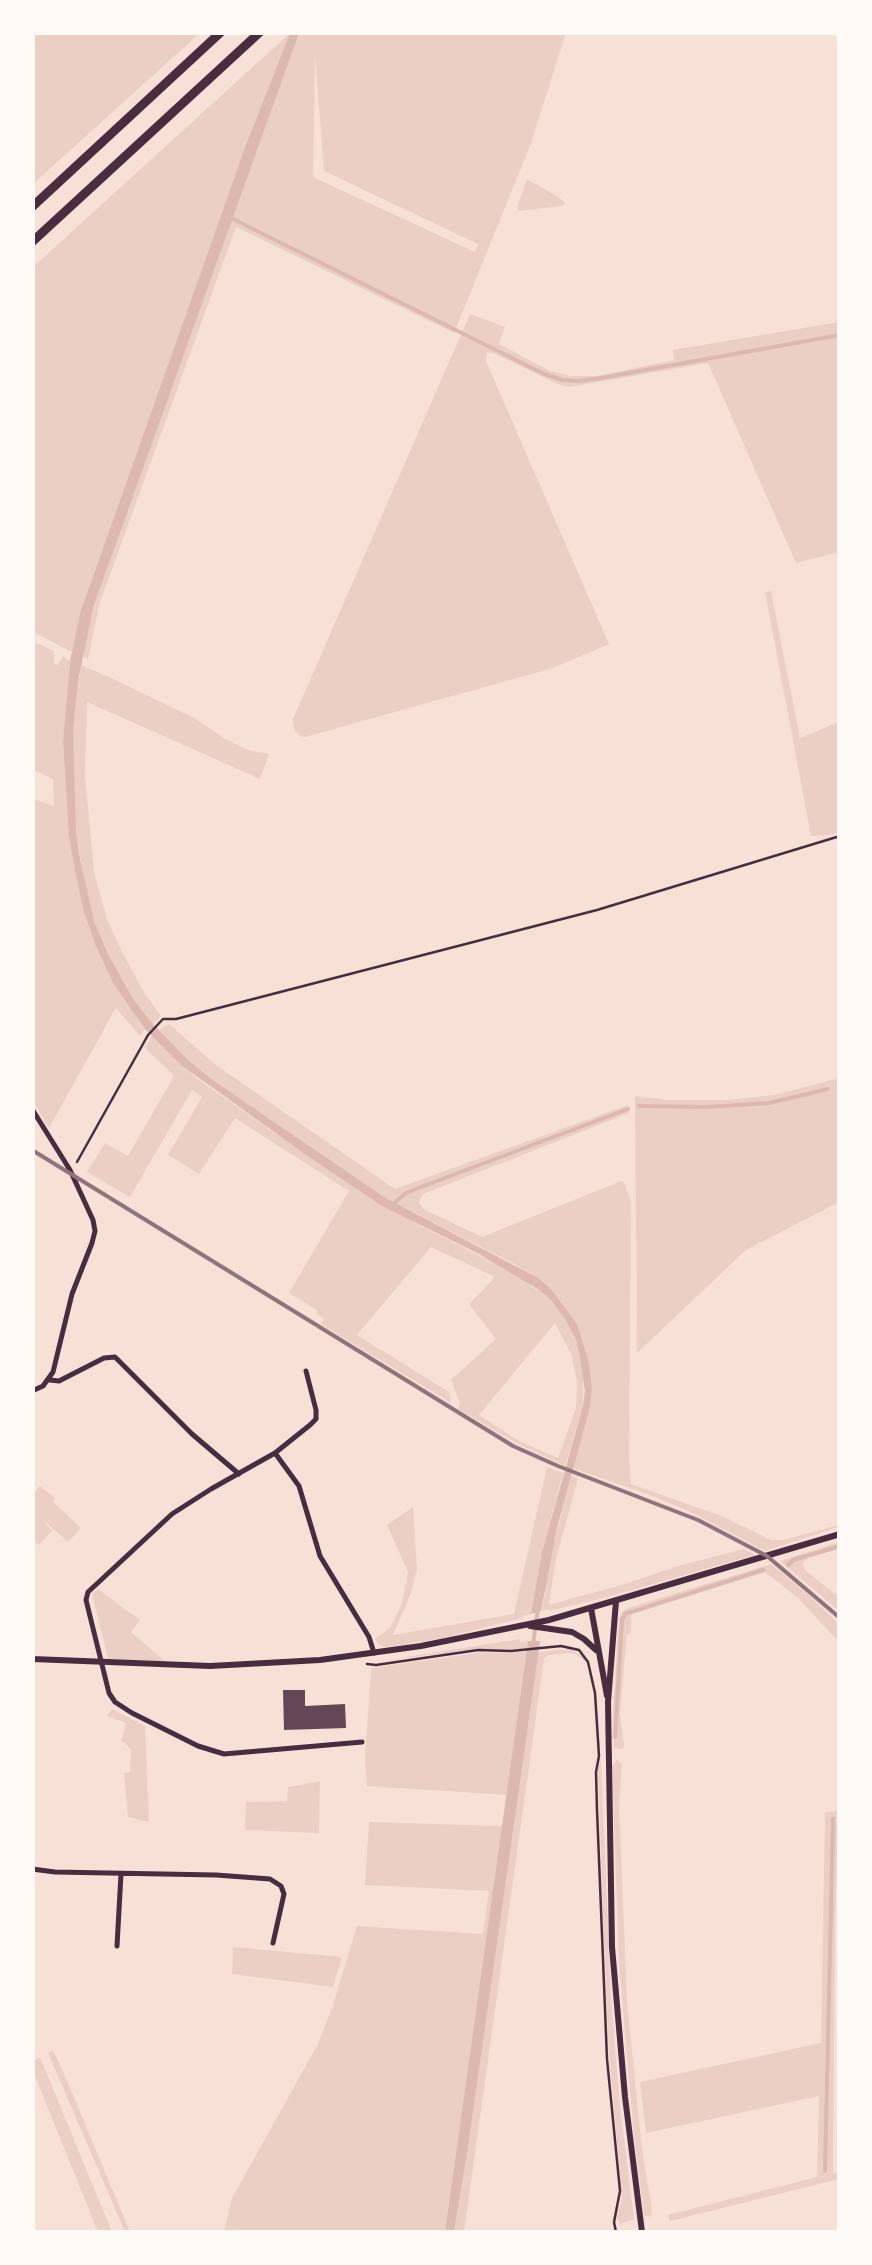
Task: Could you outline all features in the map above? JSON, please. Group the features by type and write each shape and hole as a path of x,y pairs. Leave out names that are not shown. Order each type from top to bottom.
{"highway":[{"path":"32,207 221,32"},
{"path":"32,242 260,32"}],"street":[{"path":"32,1109 70,1170 95,1231 72,1294 50,1380"},
{"path":"32,1392 50,1380 59,1381 104,1358 115,1357 192,1434 239,1474"},
{"path":"306,1372 316,1418 275,1454 172,1514 88,1592 86,1600 106,1686 115,1702 211,1752 235,1754 362,1742"},
{"path":"275,1454 299,1486 320,1556 369,1637 374,1653"},
{"path":"32,1659 210,1666 268,1664 420,1646 548,1624 840,1534"},
{"path":"616,1601 608,1702 612,1947 642,2232"},
{"path":"591,1608 608,1702"},
{"path":"548,1624 584,1638 598,1653"},
{"path":"32,1869 270,1879 277,1882 284,1894 274,1943"},
{"path":"117,1946 120,1874"}],"path":[{"path":"70,1170 148,1034 163,1019 176,1019 597,910 840,836"},
{"path":"368,1666 478,1650 511,1652 570,1647 585,1655 595,1694 607,2059 620,2191 616,2232"}],"shaded area":[{"path":"33,32 200,32 200,33 33,184"},
{"path":"290,33 566,33 530,146 454,333 236,227 99,605 88,659 82,656 104,571 229,226 219,222 90,584 72,652 33,632 33,267","holes":["315,56 324,171 478,244 475,252 313,177"]},
{"path":"290,33 299,33 94,605 79,676 73,732 80,859 94,921 108,954 133,999 187,1059 384,1197 538,1278 577,1324 589,1363 590,1407 557,1528 541,1611 531,1614 542,1552 585,1391 576,1340 565,1319 536,1288 477,1253 382,1206 181,1065 145,1029 113,983 83,909 69,837 63,741 70,661 81,610 246,145"},
{"path":"527,179 560,198 565,203 519,211"},
{"path":"470,314 505,327 499,344 550,371 570,376 597,376 674,360 673,350 839,322 839,552 796,563 708,363 570,387 487,352 486,361 609,644 553,668 300,736 294,730 293,719"},
{"path":"771,591 800,738 839,722 839,832 830,835 811,836 765,592"},
{"path":"32,641 54,651 54,664 58,665 63,656 70,661 63,741 75,871 95,944 113,983 145,1029 140,1036 116,1008 49,1128 32,1100 33,799 54,806 53,779 33,770"},
{"path":"81,665 196,719 225,739 269,754 260,779 87,702 85,775 94,872 107,919 121,950 161,1016 153,1024 133,999 108,954 86,893 76,831 72,763"},
{"path":"169,1024 216,1065 395,1189 628,1105 629,1113 423,1194 419,1203 425,1210 482,1237 624,1182 631,1201 631,1484 724,1517 771,1540 839,1527 765,1551 697,1515 572,1468 590,1407 589,1363 550,1288 516,1265 384,1197 210,1078 159,1030"},
{"path":"152,1036 196,1078 306,1155 419,1225 513,1273 551,1300 576,1340 583,1374 583,1406 565,1466 458,1409 460,1403 451,1380 496,1339 469,1304 495,1277 431,1247 357,1335 449,1392 451,1403 321,1324 324,1319 317,1310 289,1293 349,1191 235,1118 199,1174 168,1155 202,1097 192,1090 130,1197 87,1172 105,1143 128,1156 174,1076 145,1048","holes":["555,1323 571,1354 577,1381 576,1408 558,1458 519,1441 479,1415"]},
{"path":"839,1078 839,1202 746,1250 637,1353 635,1096 728,1100 774,1095"},
{"path":"547,1467 563,1473 531,1614 438,1639 379,1645 375,1639 391,1627 402,1603 408,1572 387,1525 413,1507 417,1569 393,1635 514,1614"},
{"path":"571,1476 578,1478 556,1559 549,1605 744,1549 755,1555 611,1596 542,1611"},
{"path":"40,1486 81,1528 68,1542 43,1520 52,1531 39,1545 33,1539 33,1495"},
{"path":"839,1542 839,1549 808,1558 802,1564 839,1597 839,1611 780,1561"},
{"path":"771,1564 839,1624 839,1642 798,1598 765,1572 631,1614 620,1713 624,1746 614,1748 622,1612"},
{"path":"98,1589 140,1620 131,1632 165,1661 108,1659 92,1594"},
{"path":"520,1639 528,1641 527,1648 477,1649 375,1662"},
{"path":"528,1641 540,1641 467,2154 454,2232 445,2232"},
{"path":"570,1649 587,1664 569,1653 544,1659 464,2232 454,2232 538,1652"},
{"path":"526,1652 507,1795 367,1786 371,1668 476,1653"},
{"path":"112,1709 145,1726 149,1822 128,1817 124,1773 130,1772 131,1749 121,1740 126,1723 107,1716"},
{"path":"617,1759 622,1764 619,1804 627,2002 650,2217 644,2215 633,2126 619,1963 612,1766"},
{"path":"601,1760 611,2001 634,2219 620,2224 617,2218 622,2198 609,2052 603,1912 598,1769"},
{"path":"320,1781 319,1833 245,1830 246,1802 287,1801 288,1787"},
{"path":"839,1810 833,2173 839,2172 839,2179 670,2221 668,2215 817,2177 819,2096 646,2133 640,2082 821,2043 825,1813"},
{"path":"369,1822 503,1826 445,2232 224,2232 232,2198 318,2044 357,1926 483,1934 489,1891 365,1885"},
{"path":"233,1947 342,1957 333,1987 232,1974"},
{"path":"53,2050 130,2232 125,2232 48,2053"},
{"path":"40,2057 112,2232 98,2232 33,2071 33,2061"}],"building":[{"path":"283,1690 305,1690 305,1706 345,1704 346,1728 284,1730"}],"waterway":[{"path":"231,218 562,380 601,378 840,335"},
{"path":"639,1106 769,1103 828,1089"},
{"path":"391,1206 406,1193 628,1109"},
{"path":"788,1565 840,1546"},
{"path":"615,1737 625,1614 763,1570"},
{"path":"533,1644 538,1609"},
{"path":"825,2171 833,1819"}],"railway":[{"path":"32,1150 513,1446 698,1520 767,1556 840,1618"}]}
